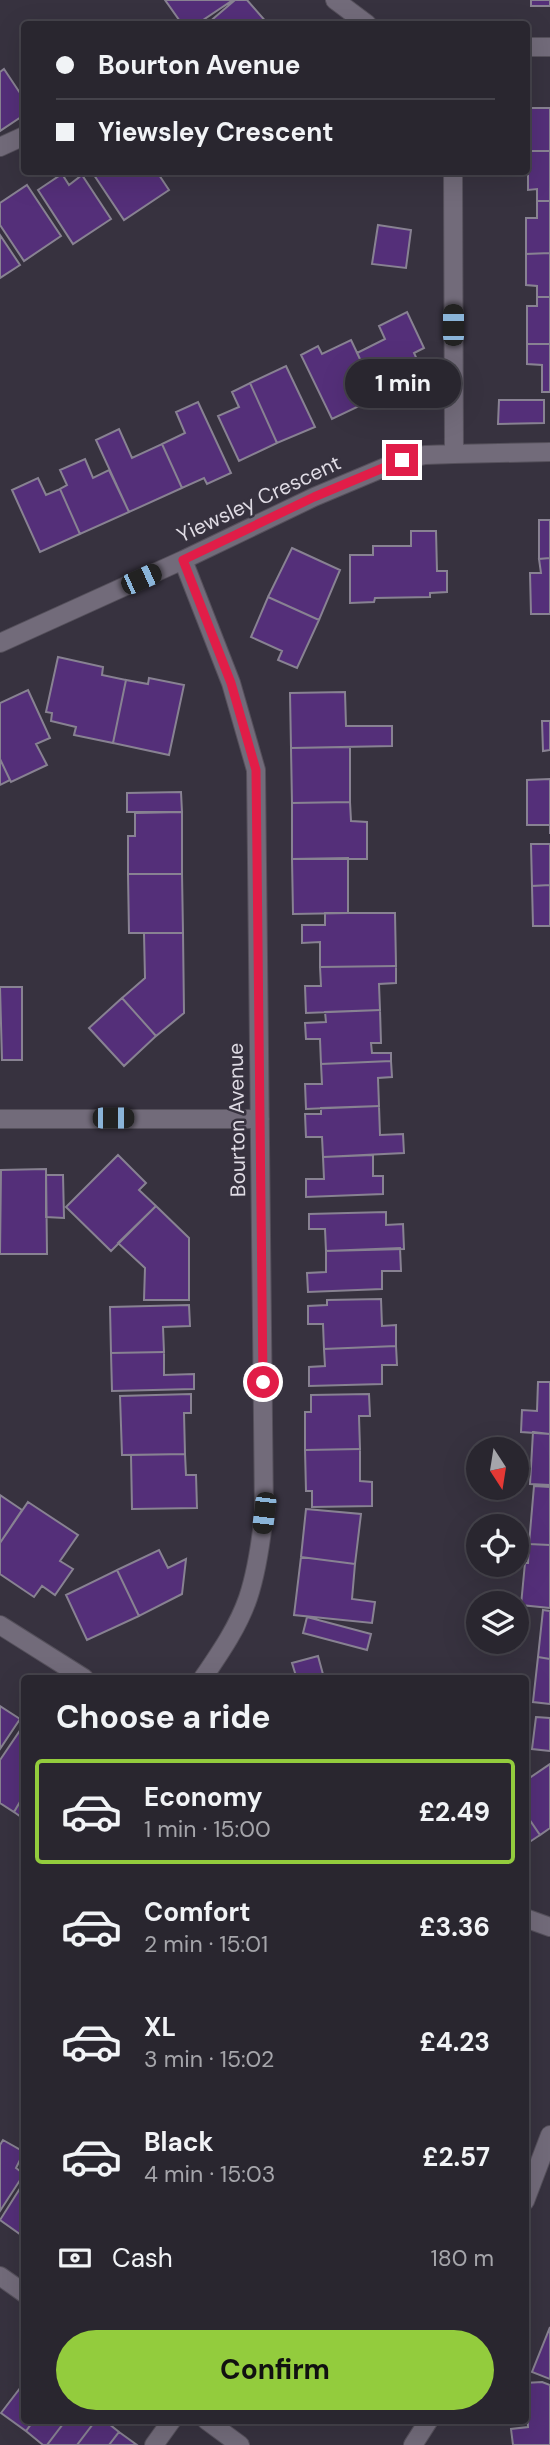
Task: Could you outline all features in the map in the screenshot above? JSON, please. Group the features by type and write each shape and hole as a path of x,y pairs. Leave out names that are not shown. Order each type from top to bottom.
{"street":[{"path":"335,0 363,21"},
{"path":"530,47 550,47"},
{"path":"0,147 21,137"},
{"path":"453,175 453,454"},
{"name":"Yiewsley Crescent","path":"0,643 382,467 425,456 550,452"},
{"name":"Bourton Avenue","path":"183,560 231,683 256,770 264,1513 259,1558 248,1599 226,1644 205,1675"},
{"path":"0,1119 260,1119"},
{"path":"0,1625 79,1675"},
{"path":"529,1919 550,1927"},
{"path":"529,2191 550,2135"},
{"path":"0,2276 21,2291"},
{"path":"154,2445 169,2424"},
{"path":"211,2424 240,2445"},
{"path":"413,2445 426,2424"}],"building":[{"path":"165,0 233,0 202,21 180,21"},
{"path":"235,0 247,0 265,21 210,21"},
{"path":"531,0 550,0 550,6 531,6"},
{"path":"4,69 21,94 21,117 0,131 0,72"},
{"path":"530,108 550,108 550,151 530,151"},
{"path":"530,151 550,151 550,201 537,201 537,189 528,190"},
{"path":"60,175 69,185 82,175 111,219 73,244 38,190"},
{"path":"94,175 159,175 169,190 124,220"},
{"path":"27,185 61,236 24,261 0,225 0,203"},
{"path":"537,201 550,201 550,253 526,254 526,218 537,218"},
{"path":"378,225 411,230 406,268 372,264"},
{"path":"0,235 20,265 0,278"},
{"path":"550,253 550,297 537,297 537,286 526,285 526,254"},
{"path":"537,297 550,297 550,344 527,344 527,306 537,306"},
{"path":"407,312 424,348 414,353 428,383 382,405 357,353 385,339 379,326"},
{"path":"351,340 378,397 332,419 301,355 318,346 322,354"},
{"path":"527,344 550,344 550,392 542,392 542,365 527,364"},
{"path":"286,366 315,427 277,443 250,383"},
{"path":"250,383 277,443 239,461 218,416 239,407 232,392"},
{"path":"499,400 544,400 544,423 498,424"},
{"path":"198,402 231,473 207,484 204,478 182,488 162,444 185,433 176,412"},
{"path":"119,429 132,458 162,444 182,488 129,512 96,440"},
{"path":"85,459 93,478 109,470 129,512 80,534 60,489 67,485 60,470"},
{"path":"38,478 46,495 60,489 80,534 40,552 12,490"},
{"path":"539,520 550,520 550,558 539,559"},
{"path":"411,531 436,531 437,571 447,571 447,592 430,593 430,597 375,598 374,602 350,603 350,555 373,555 373,546 411,546"},
{"path":"292,548 340,570 319,620 268,597"},
{"path":"550,558 550,614 531,614 530,573 541,573 539,559"},
{"path":"268,597 319,620 297,668 278,660 282,651 251,637"},
{"path":"58,657 103,667 102,675 126,680 113,743 74,735 76,727 51,721 52,713 46,712"},
{"path":"149,678 184,685 169,755 113,743 126,680 148,684"},
{"path":"28,690 50,738 36,744 47,765 11,782 0,759 0,703"},
{"path":"345,692 346,726 392,726 392,746 291,748 290,693"},
{"path":"542,721 550,721 550,750 543,751"},
{"path":"350,747 350,802 292,803 291,748"},
{"path":"0,759 10,780 0,785"},
{"path":"550,779 550,825 527,825 527,780"},
{"path":"181,792 182,812 127,812 127,793"},
{"path":"350,802 351,821 367,822 367,859 292,859 292,803"},
{"path":"182,812 182,874 128,874 128,836 135,836 135,813"},
{"path":"531,844 550,844 550,885 532,886"},
{"path":"348,858 348,913 293,914 292,859"},
{"path":"128,874 182,874 183,933 129,933"},
{"path":"550,885 550,926 533,926 532,886"},
{"path":"325,913 395,913 396,966 320,967 320,942 302,943 302,925 325,925"},
{"path":"144,933 183,933 184,1013 156,1036 122,998 145,978"},
{"path":"396,966 396,983 379,984 380,1010 306,1013 305,986 321,986 320,967"},
{"path":"0,987 22,987 22,1060 2,1060"},
{"path":"122,998 156,1036 124,1066 89,1028"},
{"path":"380,1010 381,1043 371,1043 372,1053 391,1053 391,1061 321,1064 320,1039 306,1039 305,1023 326,1022 325,1012"},
{"path":"391,1061 392,1077 378,1078 379,1106 306,1109 305,1084 322,1084 321,1064"},
{"path":"379,1106 380,1135 403,1134 404,1153 323,1157 322,1137 306,1137 305,1114 321,1114 321,1108"},
{"path":"118,1155 146,1183 139,1190 156,1206 111,1251 66,1207"},
{"path":"373,1155 373,1176 383,1176 383,1194 306,1197 306,1179 324,1179 323,1157"},
{"path":"46,1169 47,1254 0,1254 1,1170"},
{"path":"46,1175 63,1175 64,1218 46,1217"},
{"path":"156,1206 189,1238 189,1300 144,1300 145,1268 118,1243"},
{"path":"386,1212 386,1225 403,1224 404,1249 326,1251 325,1229 309,1229 309,1214"},
{"path":"400,1248 401,1271 382,1271 382,1289 308,1292 307,1273 326,1272 326,1251"},
{"path":"381,1299 382,1326 396,1325 396,1346 324,1349 323,1324 308,1324 308,1306 327,1305 327,1300"},
{"path":"189,1305 190,1326 163,1327 164,1352 111,1353 110,1307"},
{"path":"396,1346 397,1365 382,1365 382,1384 309,1386 309,1367 325,1366 324,1349"},
{"path":"164,1352 164,1375 194,1374 194,1389 112,1391 111,1353"},
{"path":"538,1382 550,1382 550,1434 521,1432 522,1410 537,1411"},
{"path":"191,1394 191,1413 184,1413 185,1454 122,1455 120,1396"},
{"path":"369,1394 370,1416 359,1416 360,1449 305,1450 305,1412 311,1412 311,1395"},
{"path":"533,1432 550,1434 550,1485 530,1484"},
{"path":"360,1449 360,1481 372,1482 372,1506 312,1507 312,1491 306,1491 305,1450"},
{"path":"185,1454 186,1475 196,1475 197,1508 132,1509 131,1455"},
{"path":"534,1486 550,1487 550,1545 529,1544"},
{"path":"0,1495 22,1510 0,1543"},
{"path":"28,1502 78,1535 60,1561 73,1569 55,1595 42,1586 34,1597 0,1574 0,1543"},
{"path":"306,1509 361,1514 355,1564 301,1557"},
{"path":"529,1544 550,1545 550,1608 529,1606 529,1591 522,1591 524,1577 529,1577"},
{"path":"159,1550 168,1568 186,1559 182,1594 139,1616 117,1570"},
{"path":"301,1557 355,1564 352,1599 375,1602 372,1623 294,1615"},
{"path":"117,1570 139,1616 87,1640 66,1595"},
{"path":"543,1610 550,1611 550,1659 538,1657"},
{"path":"307,1617 371,1634 367,1650 303,1633"},
{"path":"318,1656 323,1675 296,1675 292,1663"},
{"path":"538,1657 550,1659 550,1704 533,1702"},
{"path":"0,1706 20,1719 0,1749"},
{"path":"536,1717 550,1718 550,1751 532,1749"},
{"path":"21,1729 21,1800 14,1812 0,1803 0,1760"},
{"path":"550,1764 550,1828 540,1835 529,1819 529,1778"},
{"path":"21,1800 21,1817 14,1812"},
{"path":"529,1819 540,1835 529,1842"},
{"path":"3,2140 21,2150 16,2168 21,2172 21,2179 0,2211 0,2145"},
{"path":"21,2187 21,2235 0,2220"},
{"path":"550,2327 550,2379 532,2372"},
{"path":"542,2382 550,2385 550,2445 513,2445 511,2429 528,2427 529,2424 529,2383"},
{"path":"21,2387 21,2424 31,2424 26,2431 1,2413"},
{"path":"31,2424 63,2424 47,2445 43,2445 26,2431"},
{"path":"63,2424 93,2424 77,2445 47,2445"},
{"path":"93,2424 109,2424 119,2432 109,2445 77,2445"},
{"path":"119,2432 137,2445 109,2445"}],"route":[{"path":"263,1382 256,770 231,683 183,560 314,497 402,460"}]}
